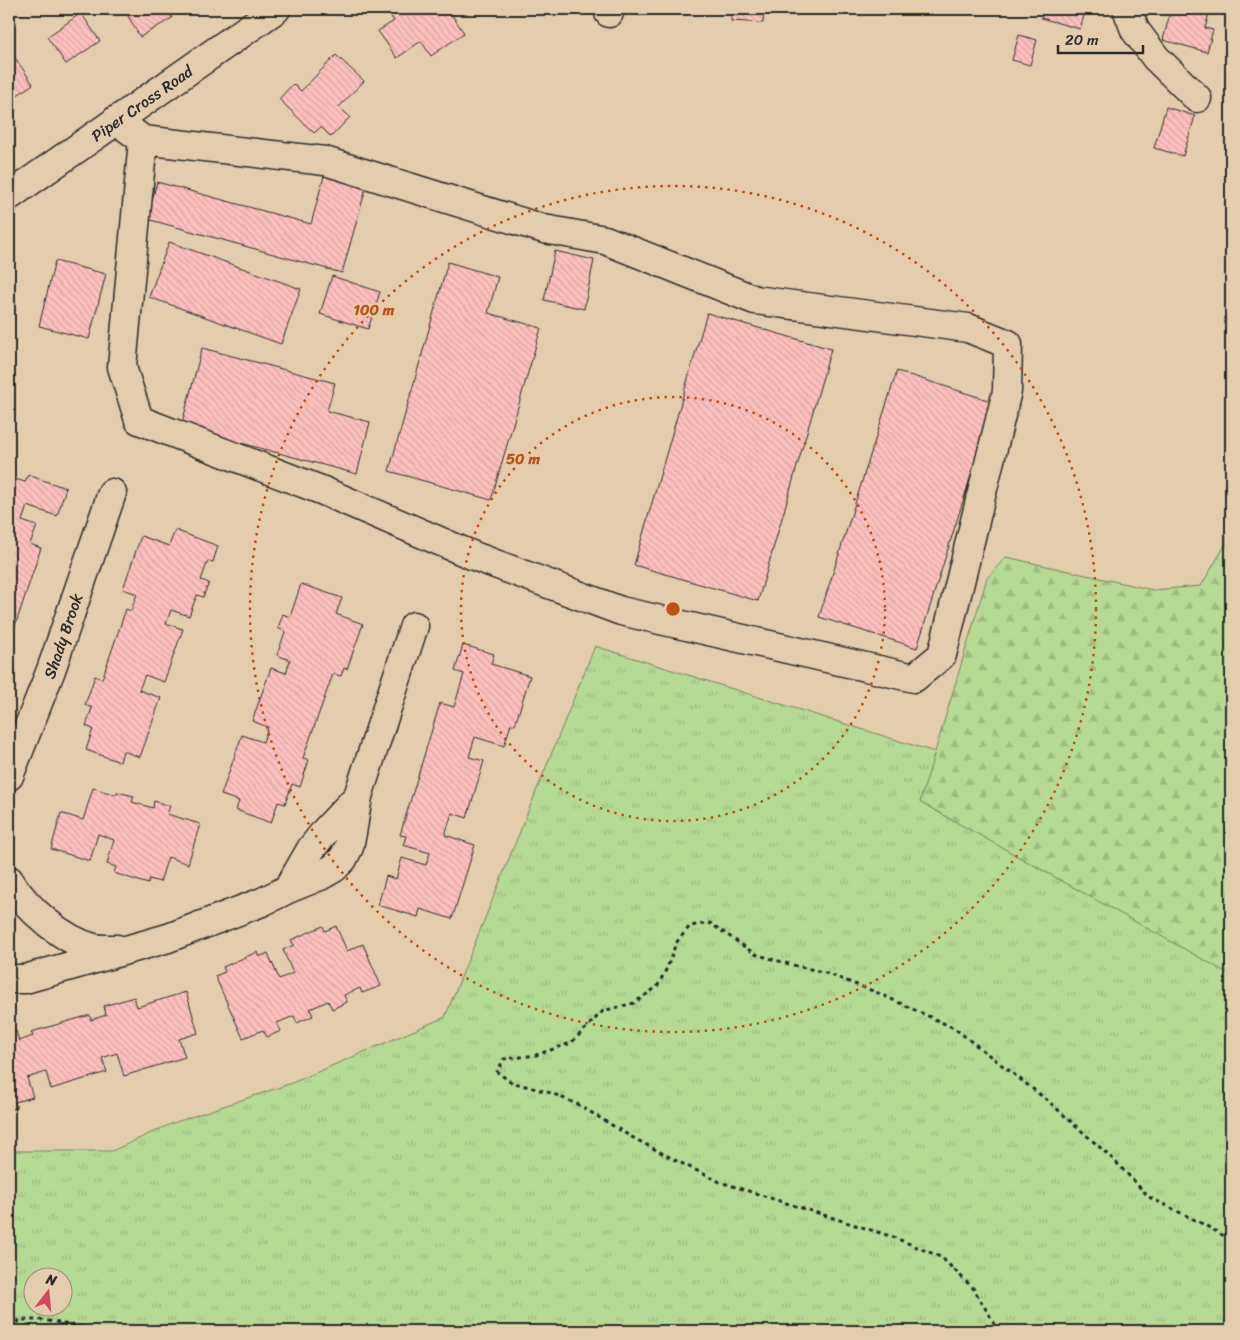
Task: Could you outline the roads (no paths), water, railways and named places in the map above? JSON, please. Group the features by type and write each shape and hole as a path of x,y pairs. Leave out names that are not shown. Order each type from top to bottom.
{"street":[{"name":"Piper Cross Road","path":"9,196 276,9"},
{"path":"1127,9 1135,30 1156,58 1197,98"},
{"path":"116,120 144,140 325,161 544,228 605,240 755,300 968,328 1008,344 1007,391 942,655 914,678 622,611 474,556 321,490 139,420 122,367 144,140"},
{"name":"Shady Brook","path":"9,776 51,670 112,493"},
{"path":"9,979 25,979 168,938 262,902 334,868 343,859 349,847 358,796 414,626"},
{"path":"9,880 20,896 42,918 78,942 94,948 108,950 136,948"}]}
